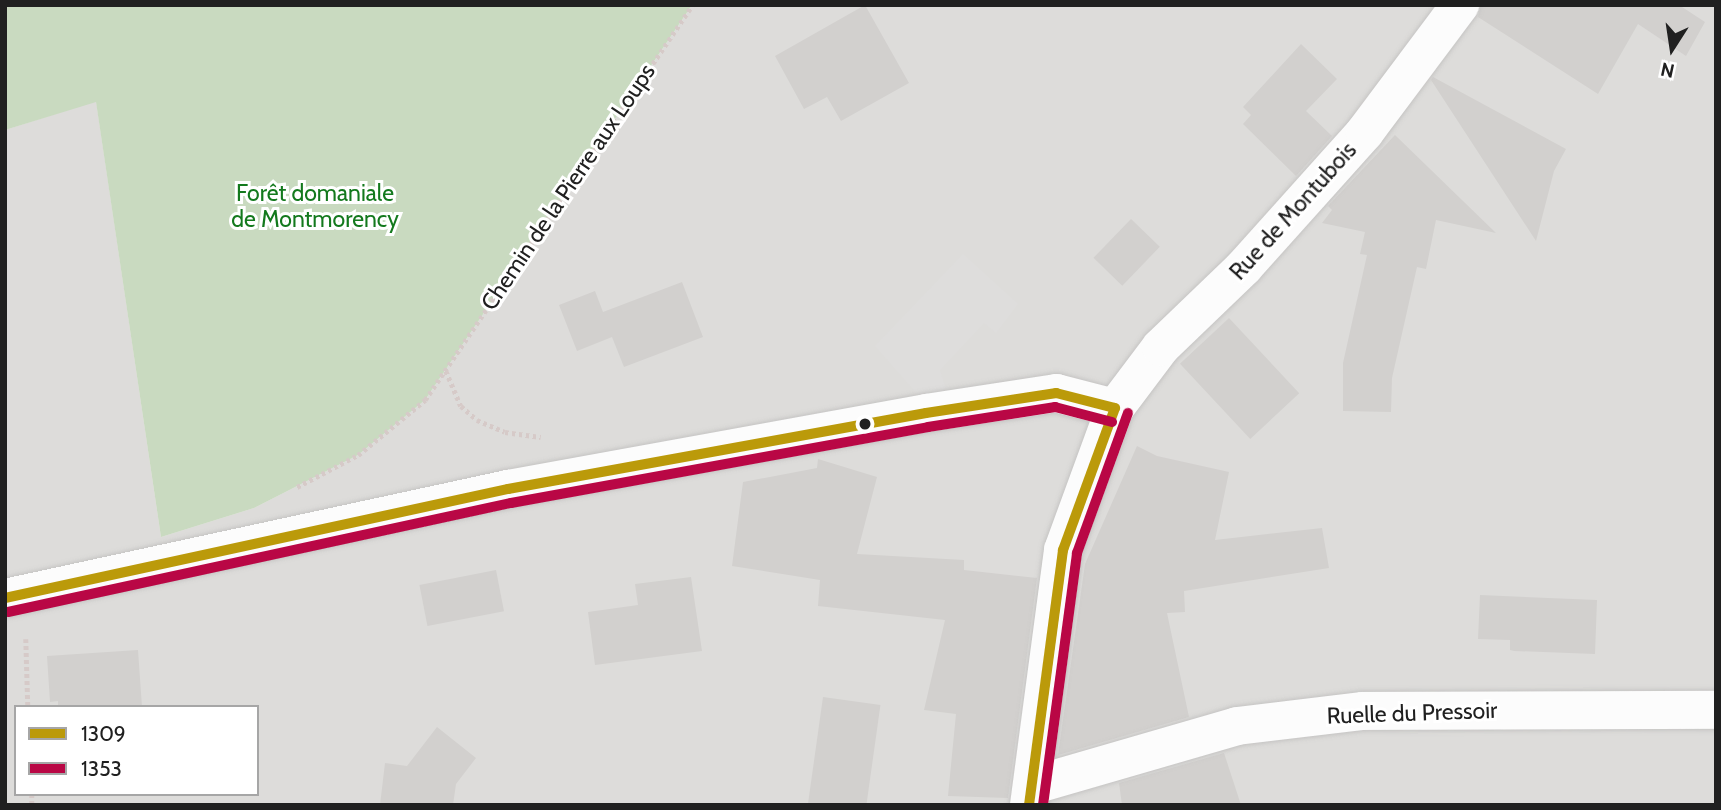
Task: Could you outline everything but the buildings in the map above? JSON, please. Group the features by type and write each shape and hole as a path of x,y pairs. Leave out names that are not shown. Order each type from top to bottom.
{"street":[{"name":"Rue de Montubois","path":"1031,795 1063,550 1115,408 1161,347 1244,267 1365,132 1461,5"},
{"path":"15,596 508,489 926,413 1056,393 1115,408"},
{"name":"Ruelle du Pressoir","path":"1031,795 1237,726 1363,711 1716,710"}],"path":[{"name":"Chemin de la Pierre aux Loups","path":"542,445 541,435 505,432 477,420 461,406 446,370 692,5"},
{"path":"15,596 29,705"}],"shaded area":[{"path":"692,5 1716,5 1716,805 5,805 5,130 96,101 161,537 254,508 358,455 425,400"},
{"path":"963,254 1018,304 996,333 984,323 940,370 946,390 919,396 875,346"}],"green space":[{"name":"Forêt domaniale de Montmorency","path":"5,5 692,5 425,400 358,455 254,508 161,537 96,102 5,130"}],"transit line":[{"name":"1309","path":"5,598 508,489 926,413 1056,393 1115,408"},
{"name":"1353","path":"8,612 511,503 928,427 1055,407 1112,422"},
{"name":"1309","path":"1029,805 1063,550 1115,408"},
{"name":"1353","path":"1043,805 1077,553 1128,413"}]}
